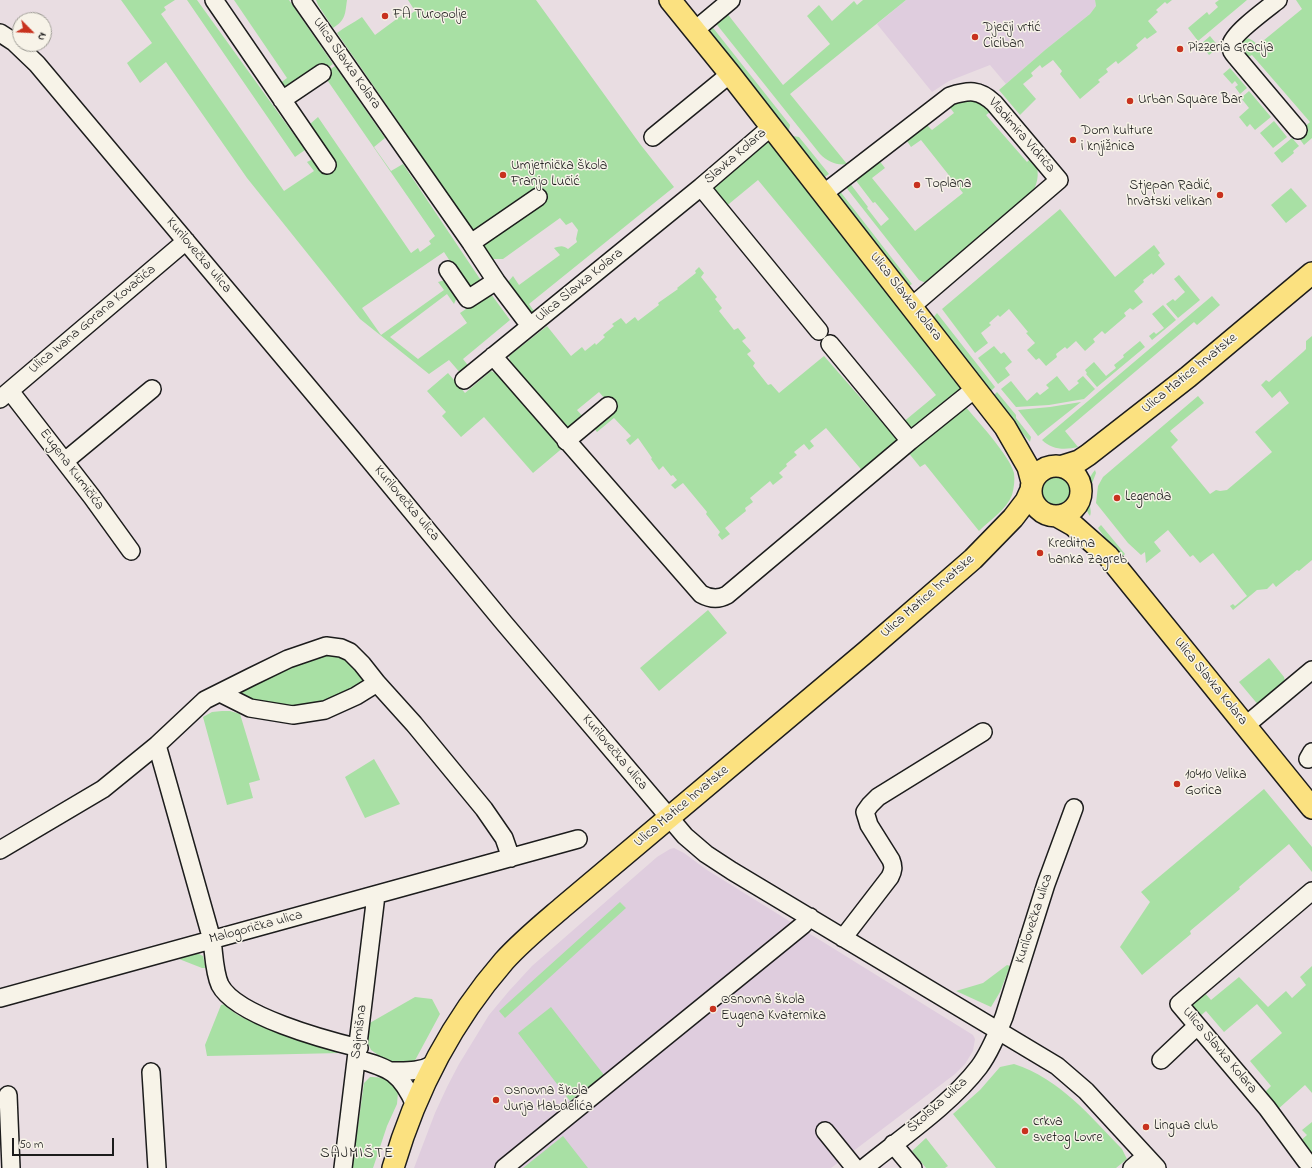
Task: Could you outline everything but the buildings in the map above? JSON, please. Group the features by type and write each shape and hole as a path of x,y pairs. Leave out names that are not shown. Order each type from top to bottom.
{"main road":[{"name":"Ulica Slavka Kolara","path":"670,0 730,74 1005,427 1028,467 1031,487"},
{"name":"Ulica Matice hrvatske","path":"1058,466 1075,463 1088,455 1188,377 1312,273"},
{"name":"Ulica Slavka Kolara","path":"1005,427 1038,456 1058,466"},
{"path":"1058,466 1070,470 1075,474 1079,481 1081,491 1078,502 1069,512 1057,516 1047,514 1038,509 1032,498 1031,487 1037,473 1042,469 1058,466"},
{"name":"Ulica Matice hrvatske","path":"393,1168 401,1141 415,1105 434,1064 463,1014 505,960 526,938 867,650 972,559 1013,518 1026,501 1031,487"},
{"name":"Ulica Slavka Kolara","path":"1078,502 1083,516 1108,556 1312,808"},
{"name":"Ulica Slavka Kolara","path":"1057,516 1073,525 1108,556"}],"street":[{"path":"214,0 327,165"},
{"name":"Ulica Slavka Kolara","path":"301,0 496,281 530,326 701,187"},
{"path":"695,30 732,0"},
{"path":"1278,0 1236,35 1230,47 1238,59 1298,130"},
{"name":"Kurilovečka ulica","path":"0,33 14,42 37,64 347,433 504,623 685,836 706,854 748,881 1057,1066 1086,1091 1151,1162"},
{"path":"282,100 322,73"},
{"path":"653,137 730,74"},
{"name":"Vladimira Vidrića","path":"823,194 950,96 969,92 983,93 994,103 1059,180 912,306"},
{"name":"Slavka Kolara","path":"701,187 771,127"},
{"path":"701,187 910,441"},
{"path":"471,243 538,197"},
{"name":"Ulica Ivana Gorana Kovačića","path":"5,395 186,241"},
{"path":"448,270 468,299 496,281"},
{"path":"464,380 530,326"},
{"path":"493,356 701,594 706,597 716,599 727,595 910,441 976,388"},
{"path":"65,461 152,389"},
{"name":"Eugena Kumičića","path":"5,395 65,461 131,551"},
{"path":"566,441 608,406"},
{"path":"0,850 103,789 157,745 205,700 288,659 326,646 341,648 350,652 362,664 484,809 504,838 511,858"},
{"path":"1245,726 1312,670"},
{"path":"220,693 250,708 293,715 325,710 356,696 377,683"},
{"path":"843,938 890,877 892,871 893,865 891,860 868,825 865,812 870,805 887,792 983,732"},
{"path":"157,745 212,940 216,973 221,986 239,1004 251,1012 332,1042 391,1072 401,1080 415,1105"},
{"name":"Kurilovečka ulica","path":"998,1031 1046,884 1074,808"},
{"name":"Malogorička ulica","path":"0,998 578,839"},
{"name":"Ulica Slavka Kolara","path":"1306,1161 1267,1108 1179,1004 1312,891"},
{"name":"Sajmišna","path":"343,1168 358,1054 376,895"},
{"path":"504,1168 803,925 810,917"},
{"path":"1161,1060 1197,1026"},
{"name":"Školska ulica","path":"864,1168 928,1117 970,1077 980,1066 998,1031"},
{"path":"391,1072 414,1072 426,1069 434,1064"},
{"path":"152,1072 157,1168"},
{"path":"8,1095 11,1168"},
{"path":"825,1131 855,1168"},
{"path":"893,1144 913,1168"},
{"path":"1132,1168 1151,1162"}],"shaded area":[{"name":"Dječji vrtić Ciciban","path":"906,0 1095,0 1096,6 1090,14 1006,84 990,65 949,81 932,92 877,24"},
{"name":"Osnovna škola Eugena Kvaternika","path":"674,848 973,1035 975,1039 973,1051 965,1064 955,1074 831,1168 414,1168 435,1113 447,1087 459,1064 489,1015 532,966 657,857"}],"green space":[{"path":"121,0 175,0 164,7 166,10 161,14 284,191 314,171 307,162 317,160 309,131 310,124 318,117 411,253 418,248 420,252 431,244 429,241 435,236 323,74 335,66 385,138 374,147 391,171 403,164 482,282 472,288 466,286 444,252 362,308 381,335 444,290 438,282 445,280 457,297 454,304 447,294 390,337 418,359 467,323 460,313 487,295 491,294 510,320 463,359 470,368 462,375 449,360 429,374 360,319 247,178 166,62 140,83 127,63 152,43"},
{"path":"187,0 197,0 305,150 295,157"},
{"path":"234,0 289,0 333,64 321,73 286,89 282,88 279,84 287,78"},
{"path":"316,0 347,0 343,19 333,28"},
{"path":"408,0 536,0 640,144 674,187 529,304 536,314 529,315 508,282 513,276 519,285 560,255 554,248 561,246 568,249 577,242 576,239 578,230 572,222 566,225 560,218 503,259 493,259 337,33 362,17 375,35 402,15 405,18 415,11"},
{"path":"863,0 906,0 790,94 847,164 836,164 820,154 714,21 726,12 783,85 830,44 807,16 819,5 832,21 854,1 857,5"},
{"path":"1095,0 1172,0 1167,4 1165,2 1156,10 1158,12 1148,21 1157,32 1147,39 1145,37 1136,45 1138,48 1118,64 1116,61 1106,69 1108,72 1098,80 1100,82 1080,99 1060,74 1062,71 1053,60 1042,68 1040,65 1031,73 1033,76 1023,84 1036,99 1020,115 999,90 1045,50 1090,14 1096,6"},
{"path":"1219,0 1247,0 1198,41 1188,28 1207,12 1209,15 1218,7 1215,3"},
{"path":"1296,0 1312,0 1312,138 1304,145 1299,138 1299,132 1310,122 1252,55 1246,58 1238,45 1245,39 1250,39 1258,45 1302,9"},
{"path":"710,24 790,125 789,130 786,133 707,33"},
{"path":"1210,36 1219,47 1209,55 1201,44"},
{"path":"1230,68 1247,88 1240,94 1235,87 1238,85 1235,81 1232,84 1223,74"},
{"path":"1249,91 1271,117 1255,130 1250,124 1247,127 1239,117 1249,108 1241,98"},
{"path":"969,97 994,109 986,115 1027,162 1033,156 1038,171 1037,180 1032,194 926,283 919,280 845,186 849,182 881,226 889,219 875,202 873,203 854,178 878,159 885,168 872,178 915,231 963,193 921,140 911,147 907,141 925,123 932,130 954,113 948,105"},
{"path":"1274,121 1287,137 1273,148 1260,133"},
{"path":"793,136 799,137 829,174 822,179 790,139"},
{"path":"1292,138 1299,146 1293,151 1294,153 1282,163 1274,153"},
{"path":"763,143 773,144 963,385 962,390 912,435 902,423 936,395 758,180 724,208 714,189 714,186"},
{"path":"1291,188 1307,206 1286,223 1271,205"},
{"path":"839,190 912,284 906,288 834,194"},
{"path":"1060,209 1115,277 1154,245 1160,253 1158,255 1165,264 1153,275 1152,273 1143,280 1144,282 1134,291 1143,302 1133,310 1130,308 1124,313 1126,316 1105,334 1102,331 1093,339 1095,342 1085,351 1076,341 1067,349 1065,347 1056,354 1057,357 1046,366 1039,358 1036,360 1027,350 1035,343 1009,309 1000,317 998,315 989,323 991,325 981,333 988,343 975,353 942,309"},
{"path":"699,267 704,273 701,277 717,297 715,299 722,308 719,311 734,330 738,328 746,338 742,341 751,351 747,354 755,363 753,366 768,385 771,384 779,393 824,356 901,444 865,474 826,428 810,441 814,446 809,450 804,444 794,452 797,455 786,464 787,466 779,473 783,477 773,485 770,481 750,498 753,502 745,508 746,511 725,528 730,534 722,540 718,535 720,532 706,514 707,512 683,483 675,489 671,485 677,480 673,475 671,476 663,466 659,470 638,438 630,445 626,440 631,436 614,418 597,432 593,427 614,409 599,392 577,410 585,419 567,434 512,369 509,356 547,326 571,356 582,347 585,351 595,343 596,345 605,337 603,335 614,326 612,324 621,318 626,324 635,317 638,321 659,305 658,303 678,289 677,288 696,273 695,271"},
{"path":"1179,275 1200,300 1178,318 1166,304 1173,299 1175,301 1185,292 1174,279"},
{"path":"1212,296 1220,305 1197,325 1194,322 1065,431 1078,447 1068,449 1059,448 1050,446 1042,440"},
{"path":"1163,305 1176,320 1152,340 1149,336 1154,332 1156,334 1164,328 1152,314"},
{"path":"937,313 995,387 989,393 932,319"},
{"path":"1312,336 1312,560 1276,587 1273,583 1267,589 1257,590 1233,610 1230,606 1233,604 1235,606 1247,596 1213,553 1200,563 1193,555 1190,557 1168,530 1154,542 1161,551 1146,563 1145,552 1141,555 1128,543 1096,503 1098,486 1103,477 1198,396 1204,403 1170,431 1178,440 1171,447 1210,494 1216,490 1227,490 1272,452 1255,432 1289,403 1280,391 1272,398 1261,385 1266,380 1269,382 1303,352 1306,349 1306,341"},
{"path":"1140,341 1145,347 1097,387 1086,374 1087,373 1085,370 1094,362 1106,376 1116,368 1114,365 1124,357 1123,355"},
{"path":"994,346 1001,354 1004,352 1012,362 1005,368 1010,375 998,384 978,358"},
{"path":"491,371 503,377 565,446 533,473 484,417 461,437 442,416 446,412 427,391 448,373 465,393"},
{"path":"1057,376 1069,391 1079,383 1077,381 1083,376 1095,389 1084,399 1049,405 1016,407 1001,389 1011,381 1027,401 1037,392 1040,395 1049,388 1046,385"},
{"path":"997,392 1016,415 1016,418 1031,437 1030,442 992,397"},
{"path":"1081,402 1038,436 1018,410 1050,407"},
{"path":"963,404 1000,448 1014,473 1014,487 1010,500 1002,510 979,531 925,464 920,467 907,451"},
{"path":"1095,470 1096,473 1089,496 1090,516 1087,511 1085,493 1089,480"},
{"path":"1055,475 1066,479 1070,490 1066,501 1055,505 1044,501 1040,490 1044,479"},
{"path":"1101,525 1125,554 1120,559 1098,528"},
{"path":"708,610 727,633 659,691 640,668"},
{"path":"326,652 342,655 365,678 363,684 332,701 293,709 272,706 233,694 234,689"},
{"path":"1269,658 1284,677 1285,681 1284,686 1260,707 1239,682"},
{"path":"230,711 240,714 260,780 249,783 253,798 227,805 203,717 212,712"},
{"path":"374,759 400,804 365,818 345,777"},
{"path":"1264,789 1312,847 1312,872 1289,844 1239,887 1240,889 1190,931 1191,934 1142,975 1120,947 1150,902 1141,892"},
{"path":"620,902 626,908 505,1018 499,1011"},
{"path":"194,954 203,956 206,968 202,968 179,959"},
{"path":"1007,965 1010,966 1000,992 991,1007 956,991 983,983"},
{"path":"1312,966 1312,1093 1305,1085 1277,1110 1264,1093 1271,1086 1250,1061 1282,1033 1257,1004 1224,1032 1206,1011 1198,1018 1193,1011 1192,1004 1204,992 1211,1000 1239,977 1268,1007 1286,991 1292,998 1306,985 1300,977"},
{"path":"415,997 432,999 440,1014 412,1066 400,1066 384,1059 371,1050 366,1039 368,1024"},
{"path":"225,1004 233,1012 249,1020 341,1053 207,1056 205,1045 221,1005"},
{"path":"551,1007 604,1075 570,1101 518,1033"},
{"path":"1014,1064 1046,1079 1060,1089 1086,1112 1122,1149 1127,1159 1116,1168 996,1168 953,1114 980,1090 1000,1067"},
{"path":"370,1077 386,1080 392,1085 398,1092 397,1104 387,1126 373,1168 352,1168 364,1083"},
{"path":"1312,1122 1312,1156 1298,1143 1307,1135 1302,1130"},
{"path":"563,1136 588,1168 523,1168"},
{"path":"926,1138 948,1166 945,1168 926,1168 912,1151"}],"place":[{"name":"FA Turopolje","path":"385,16"},
{"name":"Dječji vrtić Ciciban","path":"975,37"},
{"name":"Pizzeria Gracija","path":"1180,49"},
{"name":"Urban Square Bar","path":"1130,101"},
{"name":"Dom kulture i knjižnica","path":"1073,140"},
{"name":"Umjetnička škola Franjo Lučić","path":"503,175"},
{"name":"Toplana","path":"917,185"},
{"name":"Stjepan Radić, hrvatski velikan","path":"1220,195"},
{"name":"Legenda","path":"1117,498"},
{"name":"Kreditna banka Zagreb","path":"1040,553"},
{"name":"10410 Velika Gorica","path":"1177,784"},
{"name":"Osnovna škola Eugena Kvaternika","path":"713,1009"},
{"name":"Osnovna škola Jurja Habdelića","path":"496,1100"},
{"name":"Lingua club","path":"1146,1127"},
{"name":"crkva svetog Lovre","path":"1025,1131"}],"district":[{"name":"SAJMIŠTE","path":"357,1155"}]}
